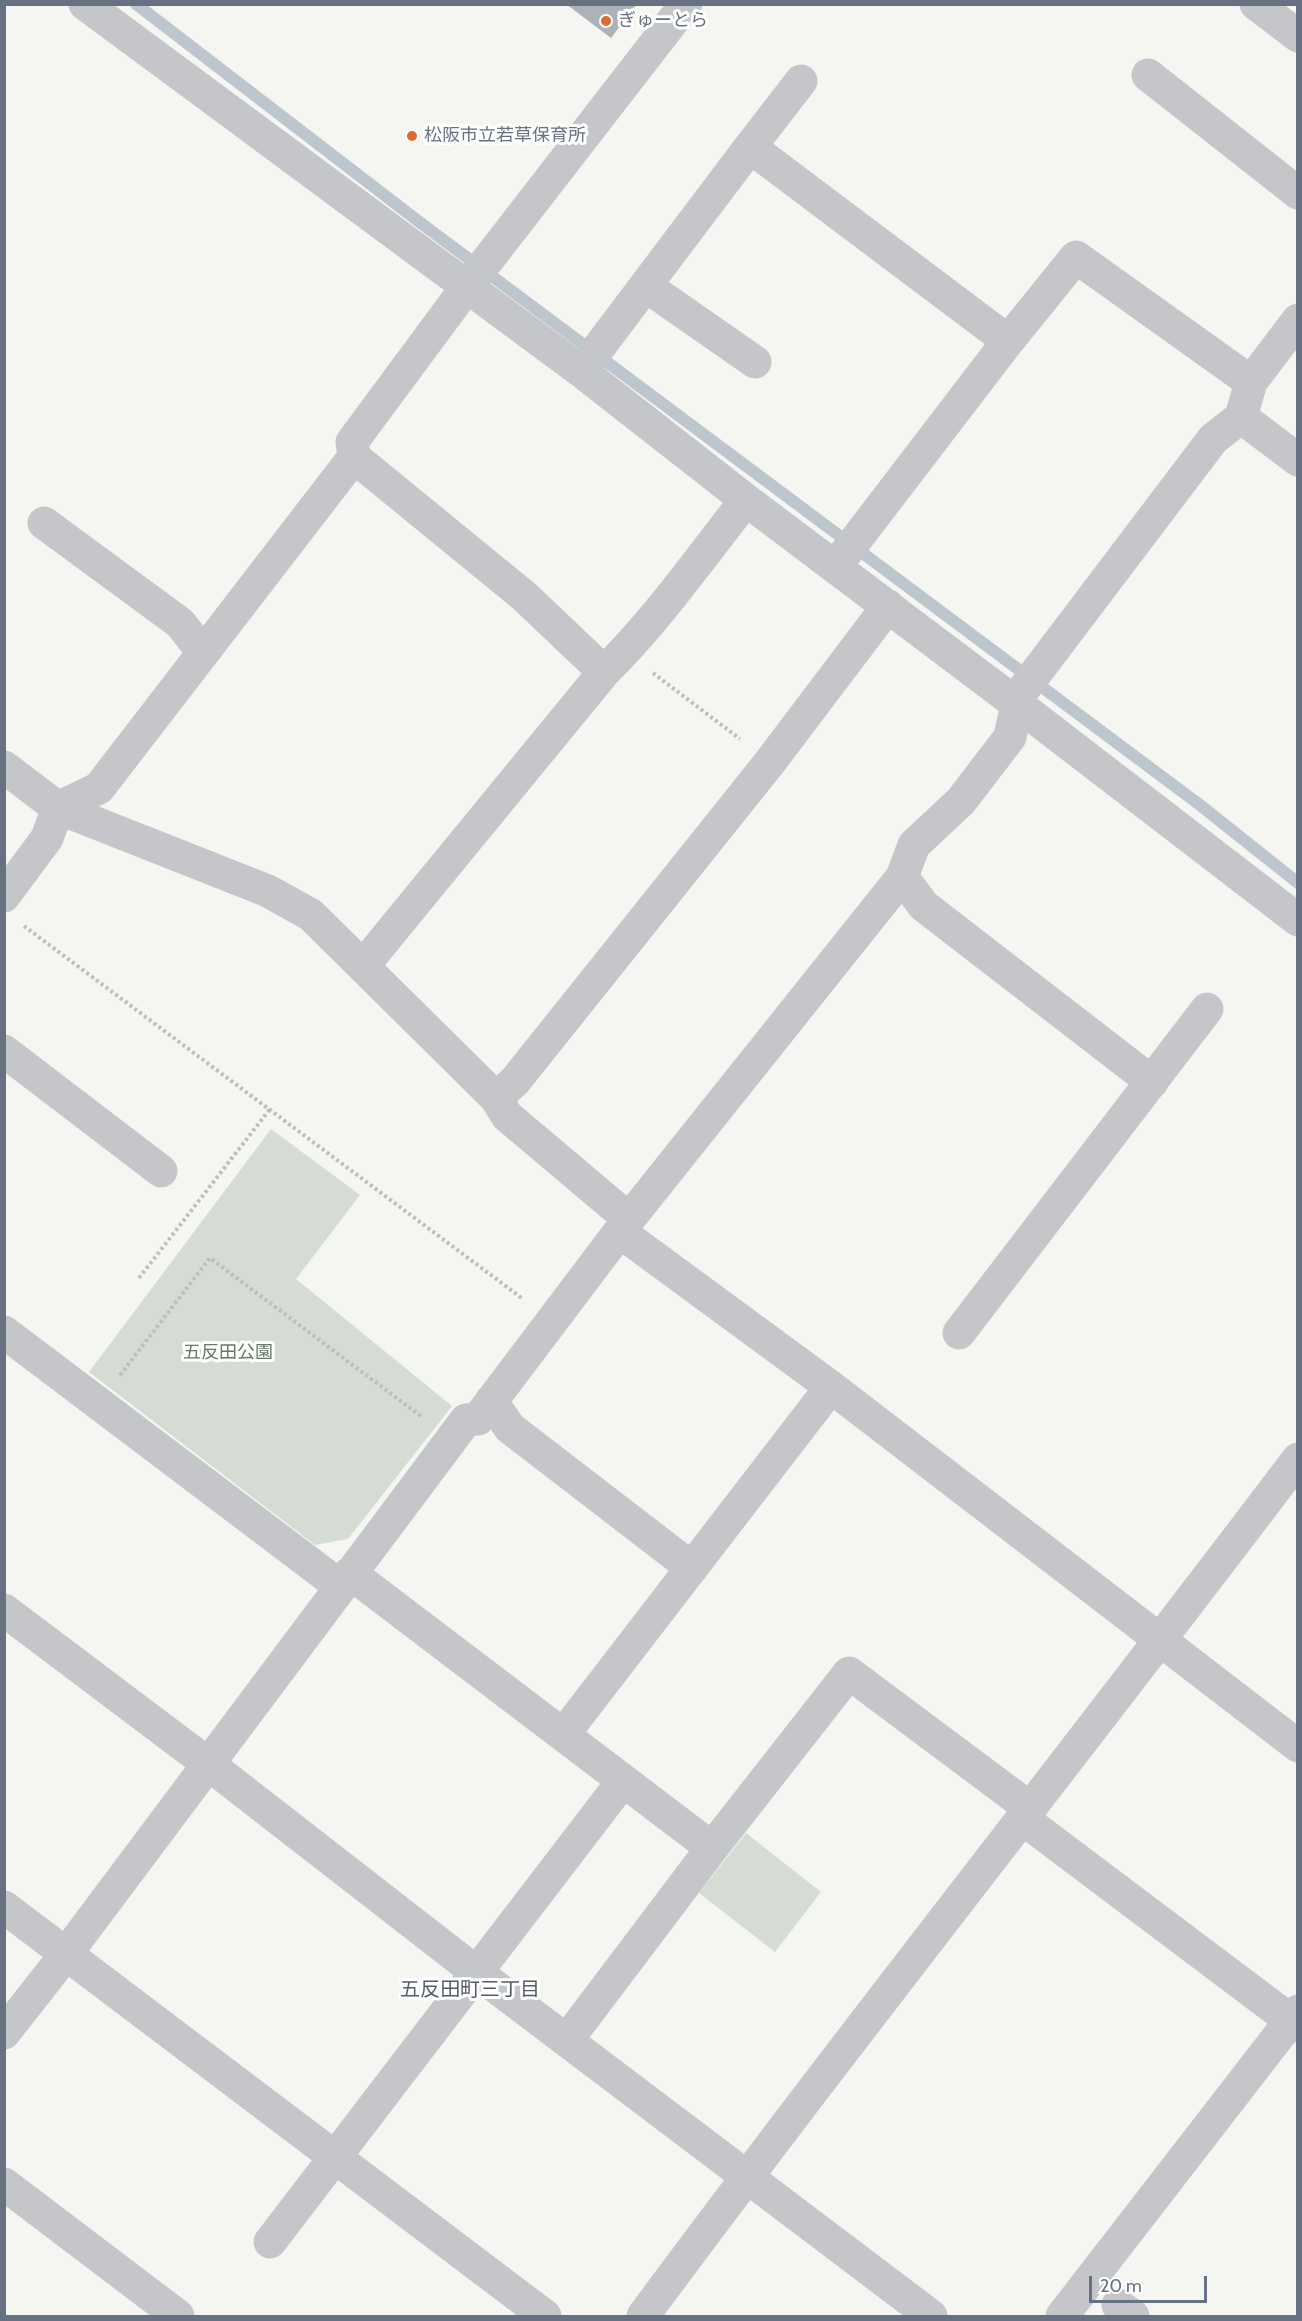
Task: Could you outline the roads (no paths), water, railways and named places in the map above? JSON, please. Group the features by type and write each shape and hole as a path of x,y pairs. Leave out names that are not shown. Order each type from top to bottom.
{"street":[{"path":"85,4 476,275 590,359 746,500 838,562 888,606 1026,688 1298,920"},
{"path":"615,662 525,596 354,457 352,442 476,275 686,4"},
{"path":"1256,4 1298,36"},
{"path":"1148,75 1298,193"},
{"path":"590,359 801,81"},
{"path":"750,147 1008,341"},
{"path":"838,562 1008,341 1076,257 1251,382"},
{"path":"646,286 755,362"},
{"path":"4,2033 66,1954 466,1420 478,1419 625,1225 902,877 914,845 961,801 1010,737 1026,688 1213,439 1241,417 1251,382 1298,320"},
{"path":"1241,417 1298,460"},
{"path":"4,896 47,838 58,808 99,788 354,457"},
{"path":"363,966 746,500"},
{"path":"44,523 180,623 204,652"},
{"path":"496,1098 515,1081 770,762 888,606"},
{"path":"4,767 58,808 268,891 311,915 496,1098 507,1116 625,1225 1159,1641 1298,1746"},
{"path":"902,877 924,906 1152,1082"},
{"path":"959,1333 1207,1009"},
{"path":"4,1051 161,1171"},
{"path":"4,1332 563,1735 712,1848"},
{"path":"563,1735 831,1387"},
{"path":"491,1401 510,1428 692,1568"},
{"path":"643,2316 746,2176 1027,1814 1298,1459"},
{"path":"4,1610 207,1763 476,1972 931,2316"},
{"path":"567,2040 712,1848 849,1673 1027,1814 1295,2019 1062,2316"},
{"path":"270,2242 623,1780"},
{"path":"4,1907 545,2316"},
{"path":"4,2184 178,2316"}],"waterway":[{"path":"136,4 422,224 1200,805 1298,883"}],"place":[{"name":"ぎゅーとら","path":"606,21"},
{"name":"松阪市立若草保育所","path":"412,136"}],"district":[{"name":"五反田町三丁目","path":"470,1990"}],"park label":[{"name":"五反田公園","path":"228,1353"}]}
